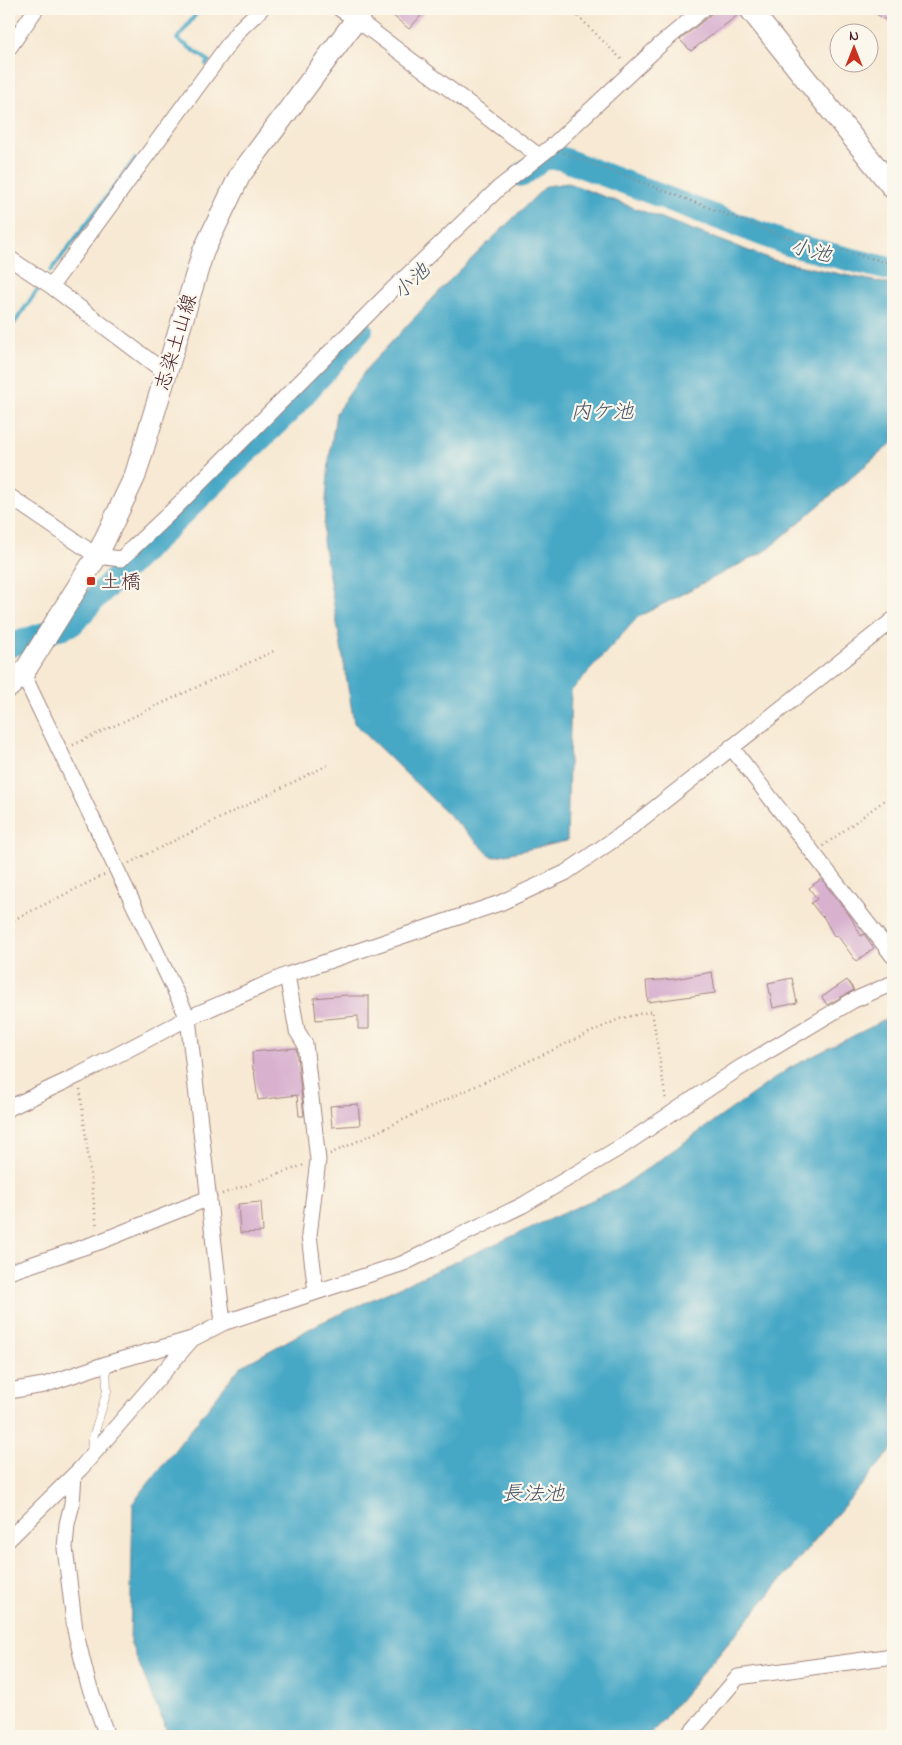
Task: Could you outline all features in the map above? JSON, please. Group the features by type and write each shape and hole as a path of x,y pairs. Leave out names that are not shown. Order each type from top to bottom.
{"main road":[{"path":"750,9 893,188"},
{"name":"志染土山線","path":"16,680 41,645 97,556 135,476 203,252 240,175 353,12"}],"street":[{"path":"9,48 36,9"},
{"path":"51,286 239,30 261,9"},
{"path":"9,496 97,556 121,559 406,276 499,188 545,152 661,44 703,9"},
{"path":"353,12 545,152"},
{"path":"9,258 51,286 166,373"},
{"path":"9,1108 78,1075 188,1018 287,975 500,903 565,873 625,832 893,620"},
{"path":"16,680 60,751 188,1018 223,1323"},
{"path":"731,747 893,956"},
{"path":"287,975 297,1031 305,1044 318,1160 309,1235 316,1292"},
{"path":"9,1392 44,1385 106,1364 192,1339 223,1323 404,1263 524,1205 624,1145 738,1069 852,1001 893,983"},
{"path":"9,1272 98,1242 209,1198"},
{"path":"9,1539 74,1475 192,1339"},
{"path":"74,1475 72,1504 67,1524 65,1548 75,1630 88,1683 107,1736"},
{"path":"688,1736 738,1677 893,1656"}],"lane":[{"path":"91,1456 92,1441 107,1391 106,1364"}],"path":[{"path":"571,9 632,71"},
{"path":"545,152 584,162 781,235 893,264"},
{"path":"60,751 276,650"},
{"path":"9,922 330,764"},
{"path":"814,853 893,794"},
{"path":"209,1198 318,1160 619,1018 652,1011 668,1116"},
{"path":"78,1075 98,1242"}],"water":[{"name":"内ケ池","path":"568,183 773,260 893,285 893,442 767,550 638,617 571,691 567,841 492,857 354,723 323,541 329,460 336,413 367,368 450,280 546,186"},
{"name":"長法池","path":"893,1016 893,1448 649,1736 169,1736 130,1642 133,1503 240,1367 320,1323 621,1187 791,1067"}],"building":[{"path":"398,9 427,9 409,29 392,15"},
{"path":"715,9 733,9 738,15 691,51 680,40"},
{"path":"869,9 893,9 893,25"},
{"path":"821,879 850,916 861,936 864,934 874,948 856,961 837,935 834,936 823,916 811,903 817,899 809,888"},
{"path":"712,972 715,993 648,1002 646,981 675,979"},
{"path":"792,978 797,1003 773,1008 768,983"},
{"path":"847,980 854,990 827,1005 822,997"},
{"path":"347,995 369,996 369,1029 358,1029 358,1016 316,1020 314,998"},
{"path":"296,1048 304,1116 299,1116 297,1095 258,1100 253,1070 252,1052"},
{"path":"358,1104 360,1125 332,1127 330,1106"},
{"path":"261,1202 263,1232 240,1233 238,1204"}],"waterway":[{"path":"200,9 177,39 209,61 206,64"},
{"name":"小池","path":"522,175 544,158 560,158 788,244 893,270"},
{"path":"51,271 135,159"},
{"path":"892,290 893,270"},
{"path":"9,331 38,289"},
{"name":"小池","path":"9,646 72,624 99,594 289,411 361,330"}],"place":[{"name":"土橋","path":"91,581"}]}
